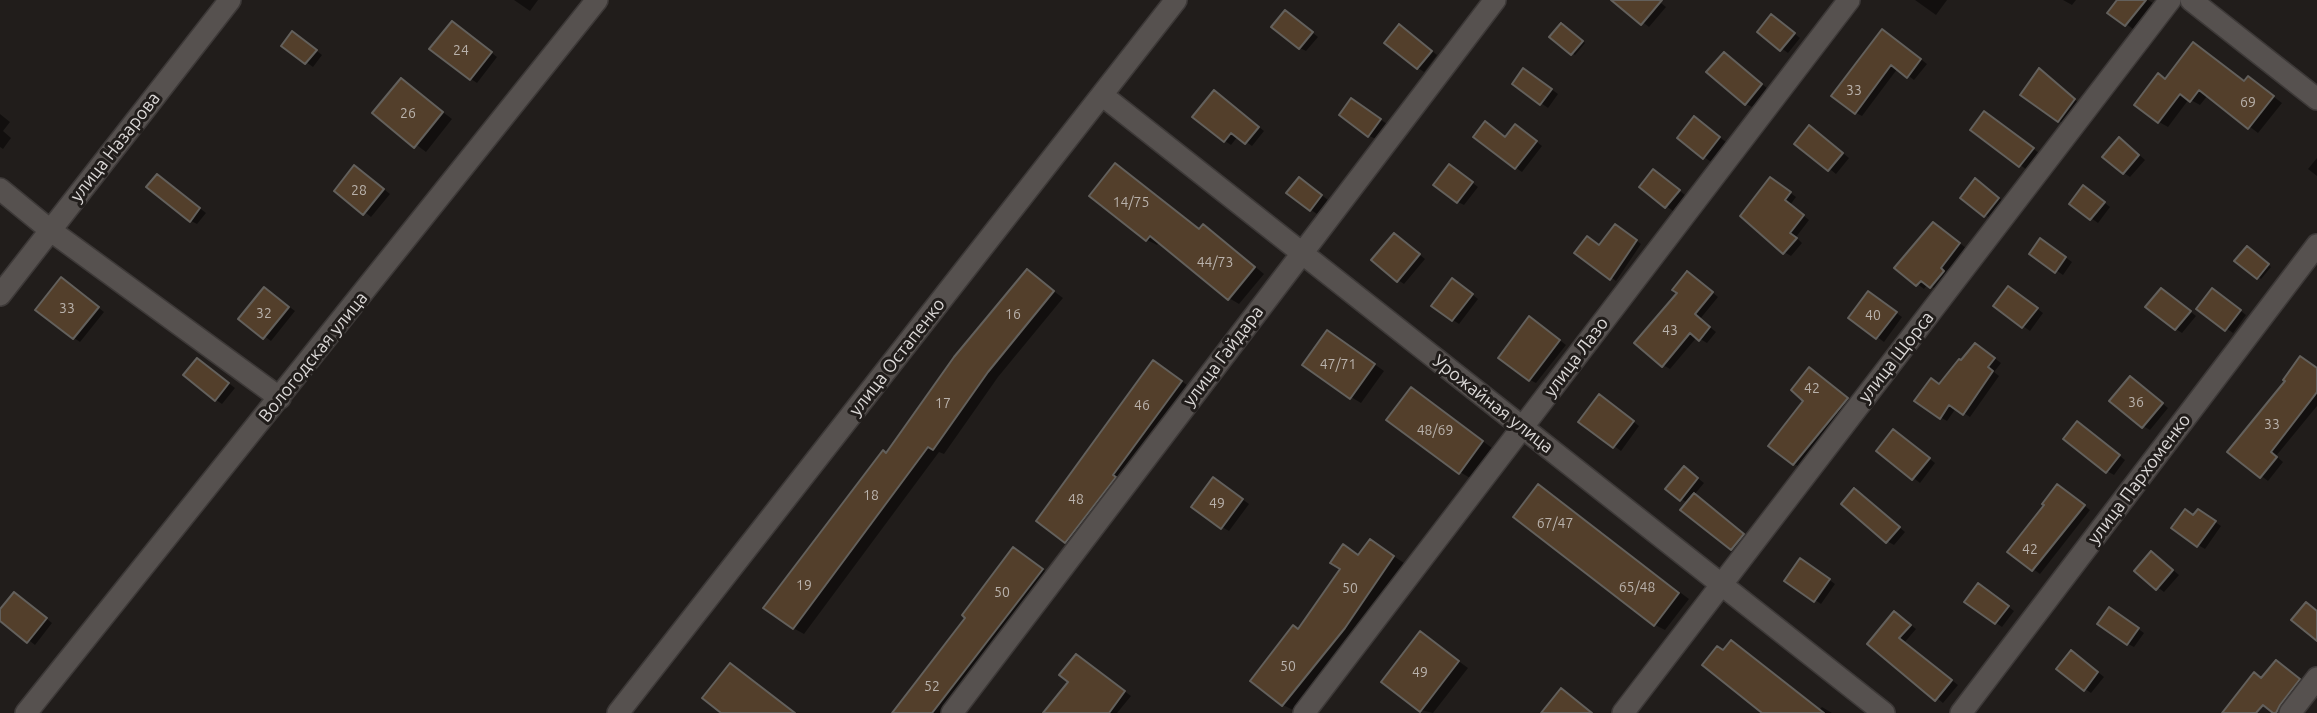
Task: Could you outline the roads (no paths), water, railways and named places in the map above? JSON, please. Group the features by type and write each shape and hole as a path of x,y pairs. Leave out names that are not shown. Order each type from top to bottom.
{"street":[{"name":"улица Назарова","path":"0,295 230,0"},
{"name":"Вологодская улица","path":"26,713 597,0"},
{"name":"улица Остапенко","path":"618,713 1176,0"},
{"name":"улица Гайдара","path":"952,713 1495,0"},
{"name":"улица Лазо","path":"1304,713 1849,0"},
{"name":"улица Щорса","path":"1623,713 2170,0"},
{"path":"2191,0 2317,99"},
{"name":"Урожайная улица","path":"1101,95 1884,713"},
{"path":"0,189 50,230 280,398"},
{"name":"улица Пархоменко","path":"1961,713 2317,244"},
{"path":"2290,713 2317,678"}]}
